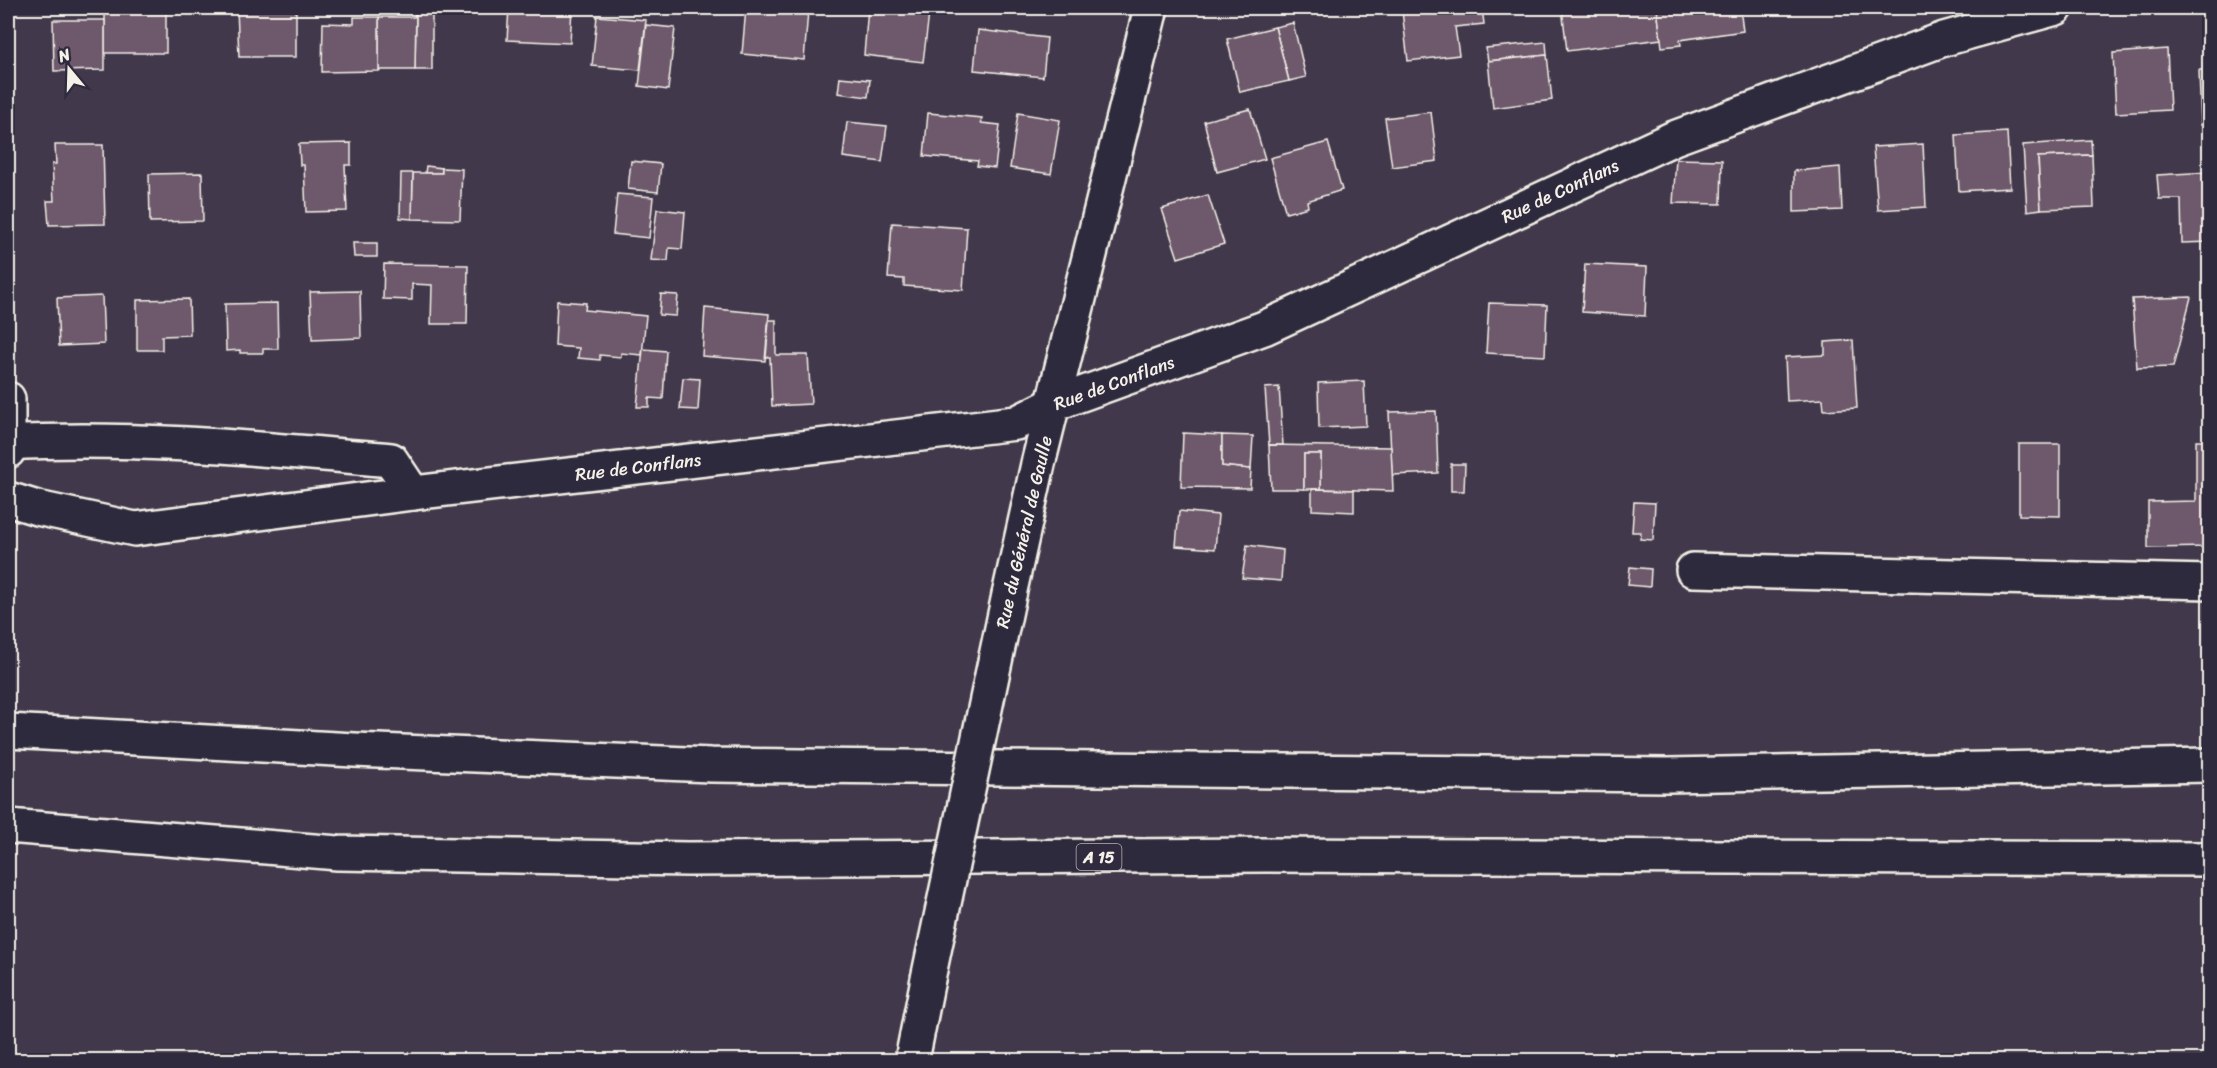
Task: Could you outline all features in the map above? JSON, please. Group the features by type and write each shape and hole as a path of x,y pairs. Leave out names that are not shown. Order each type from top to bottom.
{"main road":[{"name":"Rue du Général de Gaulle","path":"912,1060 1009,595 1151,8"},
{"name":"Rue de Conflans","path":"8,499 37,508 135,529 412,493 1016,423 1054,404 1264,328 1674,138 1944,39 2056,8"},
{"path":"8,399 8,447 149,443 255,448 391,460 412,493"},
{"path":"1693,570 2210,582"},
{"path":"8,731 711,765 1668,775 2210,765"},
{"name":"A 15","path":"8,826 338,853 688,860 1252,855 2204,866"}],"building":[{"path":"105,8 166,8 166,53 105,53"},
{"path":"237,8 296,8 296,57 239,57"},
{"path":"509,8 572,8 570,43 507,40"},
{"path":"746,8 808,11 804,60 742,54"},
{"path":"868,8 929,14 923,62 864,55"},
{"path":"1431,8 1482,8 1484,24 1455,27 1459,55 1408,61 1402,11"},
{"path":"1562,8 1657,8 1661,39 1567,51"},
{"path":"1657,8 1740,8 1743,31 1680,40 1681,45 1662,47"},
{"path":"416,11 432,11 432,70 415,70"},
{"path":"416,11 415,70 379,70 379,17 414,17"},
{"path":"597,16 646,20 640,70 592,66"},
{"path":"354,17 379,17 379,71 322,72 323,23 354,24"},
{"path":"53,20 105,20 105,70 54,71"},
{"path":"1293,23 1306,77 1289,81 1275,27"},
{"path":"646,25 675,28 668,90 639,86"},
{"path":"1275,27 1289,81 1240,92 1227,39"},
{"path":"978,30 1047,38 1043,77 974,70"},
{"path":"1546,42 1547,55 1488,61 1486,48"},
{"path":"2167,49 2170,110 2116,113 2113,53"},
{"path":"1547,55 1552,100 1493,108 1488,61"},
{"path":"2199,70 2210,70 2210,124 2201,125"},
{"path":"840,77 870,80 868,97 838,93"},
{"path":"1250,109 1265,159 1217,172 1204,121"},
{"path":"1431,112 1437,161 1392,167 1385,118"},
{"path":"928,113 982,118 981,123 1000,125 995,168 977,166 978,161 924,156"},
{"path":"1018,113 1060,120 1051,174 1010,168"},
{"path":"847,122 887,126 882,162 843,157"},
{"path":"2007,132 2010,188 1959,191 1956,135"},
{"path":"2091,140 2092,155 2038,157 2041,209 2027,211 2023,145"},
{"path":"1328,142 1342,190 1307,201 1308,207 1286,213 1270,158"},
{"path":"351,143 351,165 345,165 347,211 306,212 304,165 300,165 299,144"},
{"path":"1923,144 1926,207 1878,210 1873,147"},
{"path":"55,145 103,145 105,224 49,225 47,201 54,201 52,164 56,164"},
{"path":"2092,155 2094,207 2041,209 2038,157"},
{"path":"1676,159 1722,160 1721,204 1673,203"},
{"path":"631,161 661,164 658,192 628,189"},
{"path":"426,166 442,168 442,173 425,173"},
{"path":"1840,167 1842,210 1794,212 1794,171"},
{"path":"442,168 462,169 460,220 412,219 413,173 442,173"},
{"path":"2209,172 2210,242 2182,243 2181,199 2159,199 2157,175"},
{"path":"202,173 203,221 150,222 149,174"},
{"path":"401,173 413,173 412,219 400,218"},
{"path":"617,194 653,197 649,238 613,234"},
{"path":"1208,195 1224,244 1178,258 1162,209"},
{"path":"657,209 685,212 682,249 669,248 668,261 651,260"},
{"path":"892,223 967,228 963,290 904,286 904,279 888,278"},
{"path":"353,243 377,243 377,257 354,257"},
{"path":"384,264 468,265 467,324 431,324 432,285 412,284 412,300 383,299"},
{"path":"1585,264 1647,267 1645,316 1582,312"},
{"path":"360,291 361,338 312,340 310,292"},
{"path":"661,294 678,295 676,316 659,315"},
{"path":"102,296 104,344 59,346 57,298"},
{"path":"2191,297 2173,367 2137,368 2132,299"},
{"path":"189,299 190,335 162,336 162,350 137,350 137,300"},
{"path":"557,301 586,303 585,310 646,316 642,355 621,353 621,357 600,355 600,360 578,358 579,348 555,346"},
{"path":"277,303 278,349 263,349 263,353 226,351 225,304"},
{"path":"1489,303 1547,305 1545,356 1486,353"},
{"path":"705,308 769,314 765,361 702,356"},
{"path":"769,320 776,320 776,355 808,355 811,404 772,406 770,357 766,357"},
{"path":"1853,340 1857,408 1824,410 1823,399 1787,401 1785,357 1825,355 1825,342"},
{"path":"643,349 666,351 663,399 649,398 649,407 637,407"},
{"path":"683,378 700,379 698,410 680,409"},
{"path":"1364,381 1366,426 1319,428 1318,383"},
{"path":"1279,387 1283,445 1269,445 1265,388"},
{"path":"1436,411 1438,473 1392,475 1389,412"},
{"path":"1183,433 1222,435 1222,466 1251,469 1250,488 1181,487"},
{"path":"1222,435 1253,436 1251,469 1222,466"},
{"path":"2196,440 2210,440 2210,547 2148,548 2148,502 2196,501"},
{"path":"2019,444 2060,444 2060,516 2019,515"},
{"path":"1269,445 1391,447 1393,491 1321,489 1321,454 1304,454 1304,489 1271,489"},
{"path":"1304,454 1321,454 1321,489 1304,489"},
{"path":"1451,464 1465,464 1464,491 1451,491"},
{"path":"1312,489 1354,490 1354,512 1312,510"},
{"path":"1634,502 1655,503 1653,540 1640,539 1641,532 1632,532"},
{"path":"1179,511 1218,515 1215,549 1176,546"},
{"path":"1247,545 1283,550 1281,581 1242,578"},
{"path":"1630,567 1651,569 1650,587 1628,585"}]}
